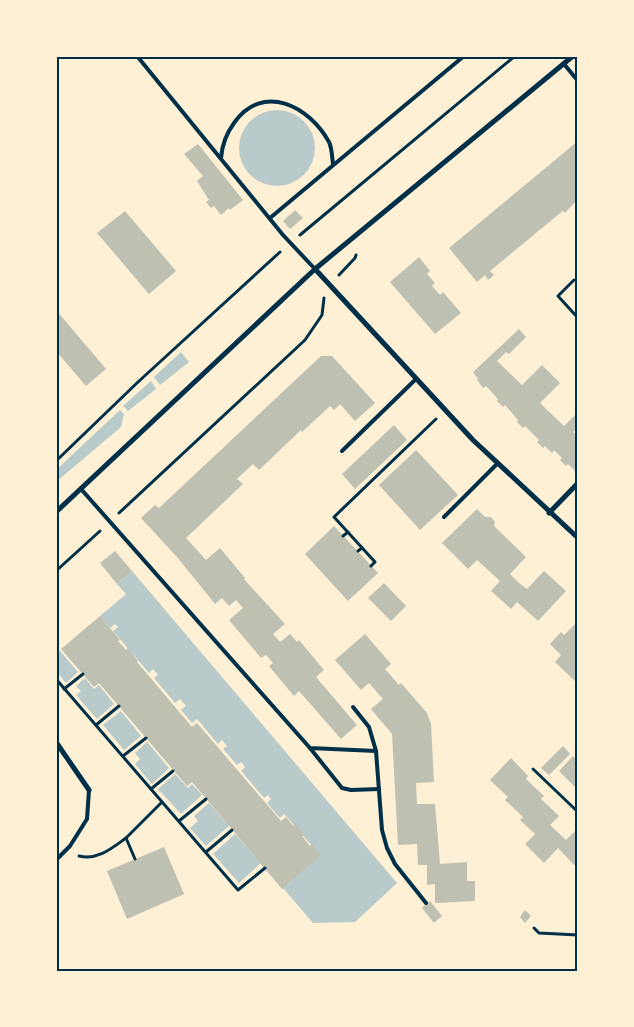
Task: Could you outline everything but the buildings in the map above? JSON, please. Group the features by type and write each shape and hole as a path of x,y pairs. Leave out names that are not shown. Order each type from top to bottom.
{"street":[{"path":"56,512 314,270 573,56"},
{"path":"314,270 497,464 578,538"},
{"path":"550,513 578,483"},
{"path":"56,742 89,790"}],"lane":[{"path":"137,56 314,270"},
{"path":"270,218 464,56"},
{"path":"564,64 578,81"},
{"path":"221,159 226,137 239,116 248,108 263,102 276,101 290,104 315,123 330,143 333,164"},
{"path":"342,451 416,379"},
{"path":"444,517 497,464"},
{"path":"81,489 310,748 342,788 350,790 379,789"},
{"path":"353,707 368,727 376,751 382,830 387,848 395,864 426,903"},
{"path":"310,748 376,751"},
{"path":"56,860 70,846 87,819 89,790"}],"path":[{"path":"56,571 305,340 322,315 323,300 329,285 355,258 364,228"},
{"path":"574,280 558,296 578,318"},
{"path":"371,566 375,562 334,517 445,410"},
{"path":"343,536 348,532"},
{"path":"358,551 362,548"},
{"path":"64,689 83,674"},
{"path":"56,679 238,890 265,868"},
{"path":"96,725 119,706"},
{"path":"123,756 146,738"},
{"path":"533,769 578,812"},
{"path":"151,789 173,770"},
{"path":"179,821 206,799"},
{"path":"66,851 82,858 96,856 126,838 162,802"},
{"path":"206,852 232,830"},
{"path":"126,838 136,859"},
{"path":"534,928 539,933 578,935"}],"shaded area":[{"path":"270,110 284,110 298,116 309,127 313,133 315,148 313,163 304,175 292,184 270,186 256,180 245,169 239,155 239,141 245,127 256,116"},
{"path":"181,352 189,362 160,385 154,377"},
{"path":"151,381 156,389 128,411 123,406"},
{"path":"120,410 124,414 121,427 56,482 56,470"},
{"path":"132,571 397,883 355,922 313,923 283,888 320,855 284,814 280,818 267,803 271,799 268,795 264,798 241,771 245,767 241,762 237,765 223,749 227,746 222,740 218,744 197,719 192,723 181,710 186,706 180,699 175,703 154,678 158,675 153,669 149,673 113,631 118,627 115,624 110,628 100,616 126,594 117,584"},
{"path":"60,651 78,672 66,683 56,671 56,654"},
{"path":"85,678 94,689 99,685 114,704 97,719 76,695 81,691 76,686"},
{"path":"121,711 141,736 124,750 103,725"},
{"path":"147,742 169,768 152,784 135,764 140,759 135,753"},
{"path":"175,774 188,788 192,784 202,795 181,814 158,789"},
{"path":"209,803 229,826 206,846 190,828 198,821 194,816"},
{"path":"235,834 261,863 239,883 213,854"}]}
